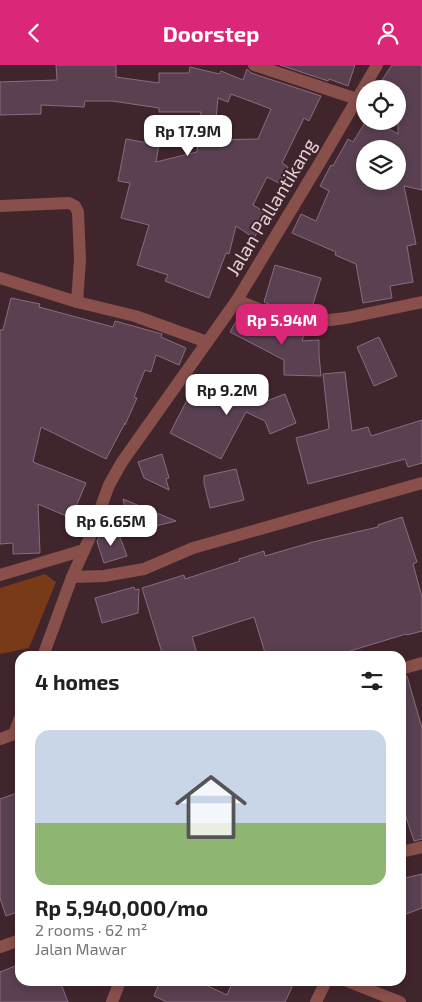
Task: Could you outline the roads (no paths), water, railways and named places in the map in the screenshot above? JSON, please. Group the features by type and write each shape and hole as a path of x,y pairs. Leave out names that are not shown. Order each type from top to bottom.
{"street":[{"path":"254,65 356,99"},
{"name":"Jalan Pallantikang","path":"368,80 377,65"},
{"name":"Jalan Pallantikang","path":"45,651 72,577 110,485 122,462 237,300 356,99"},
{"path":"0,206 69,203 76,206 78,212 80,260 77,302"},
{"path":"0,278 77,302 135,316 207,342"},
{"path":"237,300 290,322 304,323 346,318 422,301"},
{"path":"72,577 104,576 144,569 193,548 422,483"},
{"path":"0,575 84,550"},
{"path":"406,668 422,663"},
{"path":"0,739 15,735"},
{"path":"406,851 422,847"},
{"path":"0,947 15,942"},
{"path":"112,1002 118,986"},
{"path":"316,1002 324,986"},
{"path":"360,986 400,1002"}]}
